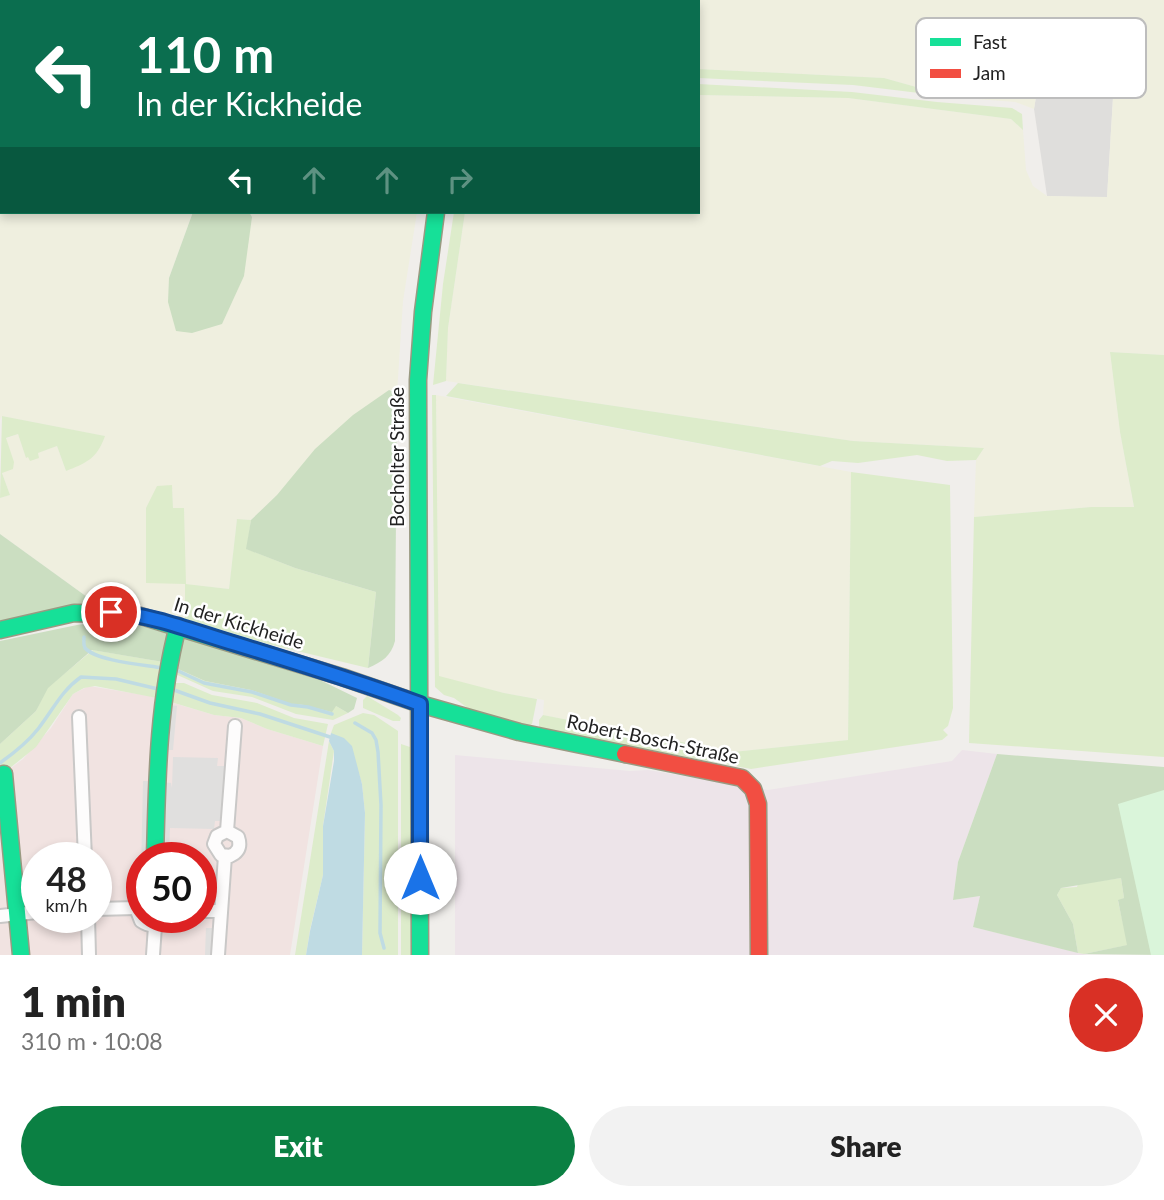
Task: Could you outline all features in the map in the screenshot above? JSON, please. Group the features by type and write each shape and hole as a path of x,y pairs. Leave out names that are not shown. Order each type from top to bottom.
{"street":[{"name":"Bocholter Straße","path":"420,955 418,380 436,214"},
{"name":"In der Kickheide","path":"0,630 74,613 134,614 342,677 420,704"},
{"path":"156,842 160,726 178,626"},
{"name":"Robert-Bosch-Straße","path":"420,704 519,732 742,778 753,789 758,804 759,955"},
{"path":"79,717 84,842"},
{"path":"218,955 225,856 234,854 240,846 238,837 227,831 235,726"},
{"path":"4,774 21,955"},
{"path":"0,916 21,914"},
{"path":"88,933 89,955"},
{"path":"153,955 155,933"}],"shaded area":[{"path":"1036,98 1113,98 1107,198 1047,196 1034,109"},
{"path":"89,686 150,696 214,715 241,718 323,746 290,955 0,955 0,776 23,759 51,728 73,694"},
{"path":"169,705 177,706 173,750 165,750"},
{"path":"962,750 997,754 958,862 953,900 980,896 973,927 1087,955 455,955 455,755 630,771 648,770 768,790 952,761"},
{"path":"173,757 218,758 217,766 227,766 224,821 215,821 214,829 170,828 170,842 161,842 163,782 171,783 172,788"},
{"path":"143,781 151,781 149,842 142,842"},
{"path":"206,933 214,933 213,955 205,955"}],"green space":[{"path":"700,0 1164,0 1164,355 1110,352 1120,432 1134,508 1091,507 974,517 976,460 984,448 853,441 446,381 448,328 465,214 700,214 700,95 848,98 1011,119 1023,130 1026,170 1033,186 1047,196 1107,197 1113,98 1146,98 1146,18 916,18 916,87 884,78 700,69"},
{"path":"700,69 884,78 916,87 916,93 853,85 700,78"},
{"path":"700,84 852,92 1012,108 1022,114 1023,130 1011,119 848,98 700,95"},
{"path":"965,98 1036,98 1034,109 1015,102"},
{"path":"0,214 192,214 169,278 252,217 250,214 417,214 403,301 397,393 389,390 251,520 237,519 229,589 185,584 185,619 120,599 94,602 0,534 0,498 10,495 2,473 5,439 18,434 26,457 57,446 66,471 104,436 2,416 0,420","holes":["172,486 173,508 184,508 185,583 147,583 146,508"]},
{"path":"192,214 250,214 244,276 222,324 192,333 176,331 168,302 169,278"},
{"path":"454,214 465,214 448,328 446,381 433,385 443,284"},
{"path":"1110,352 1164,355 1164,757 969,743 974,517 1091,507 1134,507 1120,432"},
{"path":"458,383 853,441 984,448 976,460 947,461 917,455 858,463 832,461 820,466 446,396"},
{"path":"389,390 397,393 395,641 385,658 368,668 376,592 295,568 246,549 251,520 277,495 315,449 353,415"},
{"path":"432,395 436,395 439,676 537,699 532,724 526,727 472,711 435,687"},
{"path":"436,395 851,472 848,740 733,752 543,715 544,700 439,677"},
{"path":"2,416 105,436 90,459 66,471 57,446 38,453 39,458 30,461 26,458 18,434 6,438 14,462 13,469 2,473 10,495 0,498"},
{"path":"851,472 950,485 953,708 948,726 943,730 948,735 942,740 751,769 539,729 539,720 543,715 733,752 848,740"},
{"path":"172,485 173,508 184,508 186,584 229,589 237,519 251,520 247,549 295,568 376,592 368,668 268,644 185,619 185,584 146,583 146,508 157,486"},
{"path":"0,534 94,602 0,623"},
{"path":"108,621 133,624 166,633 167,644 163,662 92,650 48,688 36,711 0,744 0,641"},
{"path":"183,638 320,680 357,698 354,709 348,713 336,706 332,712 291,704 251,690 205,681 176,668"},
{"path":"93,650 163,662 157,698 95,686 84,688 73,694 36,747 0,776 0,744 36,711 47,688"},
{"path":"176,668 205,681 251,690 291,704 336,706 348,713 333,720 296,714 252,697 213,691 173,673"},
{"path":"174,683 184,683 212,695 257,703 294,718 328,724 323,746 241,718 214,715 171,702"},
{"path":"367,696 398,715 400,721 393,721 363,708 363,700"},
{"path":"363,713 374,715 398,731 398,955 362,955 365,813 362,784 359,774 331,733 334,725"},
{"path":"329,741 334,751 323,826 323,875 306,955 295,955"},
{"path":"401,744 410,747 414,955 401,955"},
{"path":"997,754 1164,767 1164,955 1084,954 1127,945 1118,900 1124,898 1121,878 1061,888 1057,895 1073,924 1078,953 973,927 980,896 953,900 958,862"},
{"path":"1164,790 1164,955 1151,955 1118,804"},
{"path":"1121,878 1124,898 1118,901 1128,945 1078,953 1073,924 1057,895 1061,888"}],"water":[{"path":"331,733 344,738 352,746 362,784 365,813 362,955 306,955 323,875 323,826 334,761 334,751 329,741"}],"waterway":[{"path":"84,637 85,648 99,656 162,668"},
{"path":"176,670 204,683 252,692 291,705 332,714"},
{"path":"0,763 29,739 63,695 81,677 116,679 158,689"},
{"path":"174,690 330,737"},
{"path":"355,723 372,733 378,752 381,805 380,933 384,948"}],"traffic: fast":[{"path":"420,955 418,380 423,312 436,214"},
{"path":"0,630 74,613 134,614 342,677 420,704 519,732 625,754"},
{"path":"156,842 162,712 178,626"},
{"path":"4,774 21,955"}],"traffic: jam":[{"path":"625,754 742,778 753,789 758,804 759,955"}],"route":[{"path":"111,612 134,614 178,626 420,704 420,878"}]}
